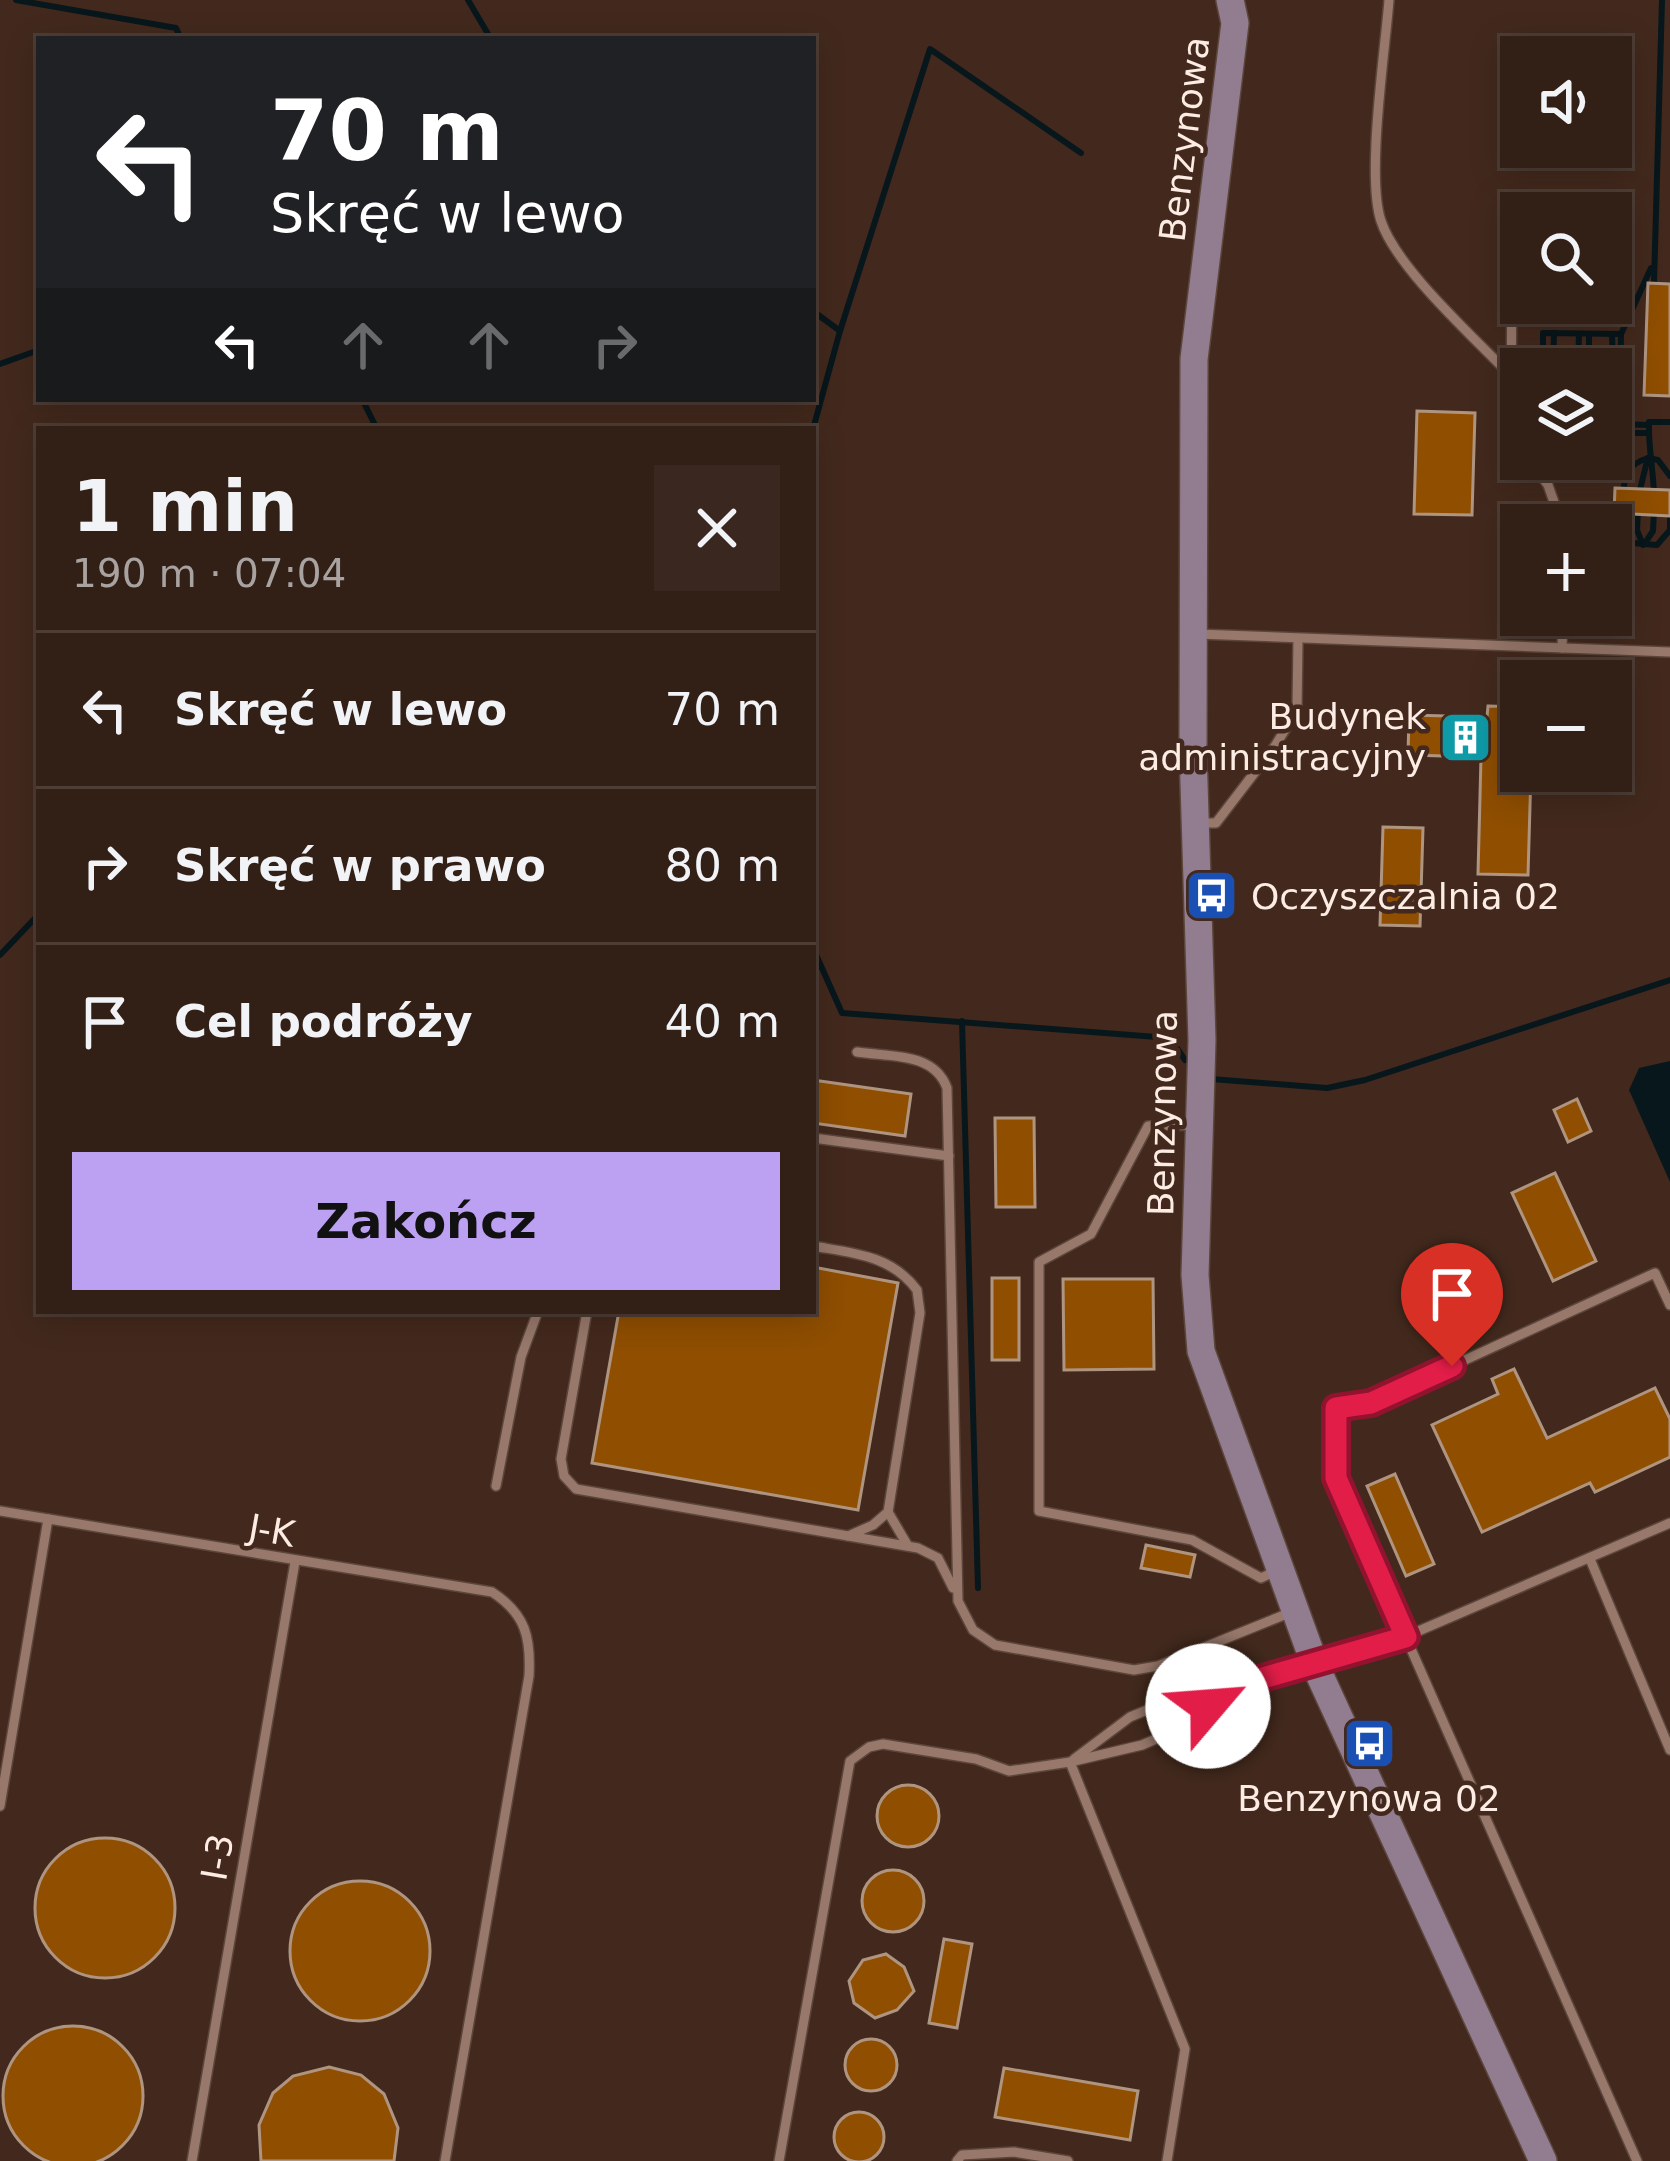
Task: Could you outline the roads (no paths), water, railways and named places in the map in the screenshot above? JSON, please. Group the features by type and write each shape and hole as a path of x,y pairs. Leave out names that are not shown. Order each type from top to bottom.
{"street":[{"name":"Benzynowa","path":"1230,0 1235,23 1194,359 1192,634 1202,1040 1195,1275 1201,1351 1315,1665 1543,2161"}],"lane":[{"path":"1389,0 1375,182 1381,222 1404,261 1500,364"},
{"path":"1192,634 1670,652"},
{"path":"1562,648 1563,636"},
{"path":"1195,823 1216,823 1297,710 1298,639"},
{"path":"856,1052 924,1061 942,1073 947,1088 958,1601"},
{"path":"1201,1125 1148,1126 1091,1234 1039,1262 1039,1511 1192,1540 1262,1578 1278,1570"},
{"path":"816,1138 949,1156"},
{"path":"816,1247 871,1256 907,1276 917,1290 920,1313 888,1512 873,1526 848,1536"},
{"path":"1637,2161 1336,1478 1336,1408 1371,1403 1655,1273 1670,1305"},
{"path":"496,1486 521,1357 537,1314"},
{"path":"586,1314 561,1459 564,1476 576,1490 908,1546 938,1558 973,1630 995,1645 1134,1670 1158,1666 1293,1612"},
{"name":"J-K","path":"0,1511 492,1592 509,1603 524,1622 529,1676 445,2161"},
{"path":"888,1512 908,1546"},
{"path":"0,1806 48,1519"},
{"path":"1070,1762 1130,1717 1176,1698 1315,1665 1406,1637 1670,1522"},
{"path":"1590,1559 1670,1750"},
{"name":"I-3","path":"193,2161 295,1562"},
{"path":"779,2161 850,1761 869,1747 890,1744 976,1759 1009,1771 1070,1762 1142,1745 1188,1725 1228,1688"},
{"path":"1070,1762 1185,2049 1167,2161"},
{"path":"957,2161 962,2155 1014,2152 1068,2161"}],"waterway":[{"path":"16,0 176,28 180,36"},
{"path":"468,0 489,36"},
{"path":"1654,283 1662,0"},
{"path":"840,331 930,49 1081,153"},
{"path":"1543,348 1543,333 1621,334 1651,268"},
{"path":"814,426 840,331 816,313"},
{"path":"1554,333 1554,348"},
{"path":"1579,334 1579,348"},
{"path":"1589,334 1589,348"},
{"path":"1612,334 1615,424 1649,425"},
{"path":"1621,335 1621,348"},
{"path":"0,364 36,351"},
{"path":"364,402 376,426"},
{"path":"1654,498 1649,422 1670,422"},
{"path":"1632,433 1648,433"},
{"path":"1648,458 1658,460 1670,476"},
{"path":"1623,495 1628,472 1648,458"},
{"path":"1639,494 1647,461"},
{"path":"1638,508 1637,530 1643,545"},
{"path":"1645,543 1653,531 1654,511"},
{"path":"1632,543 1657,545 1670,530 1670,512"},
{"path":"0,955 36,917"},
{"path":"816,955 842,1013 1170,1038 1185,1060"},
{"path":"1211,1079 1327,1088 1365,1080 1670,980"},
{"path":"962,1021 978,1588"}],"place":[{"name":"Budynek administracyjny","path":"1465,737"},
{"name":"Oczyszczalnia 02","path":"1212,896"},
{"name":"Benzynowa 02","path":"1369,1743"}]}
